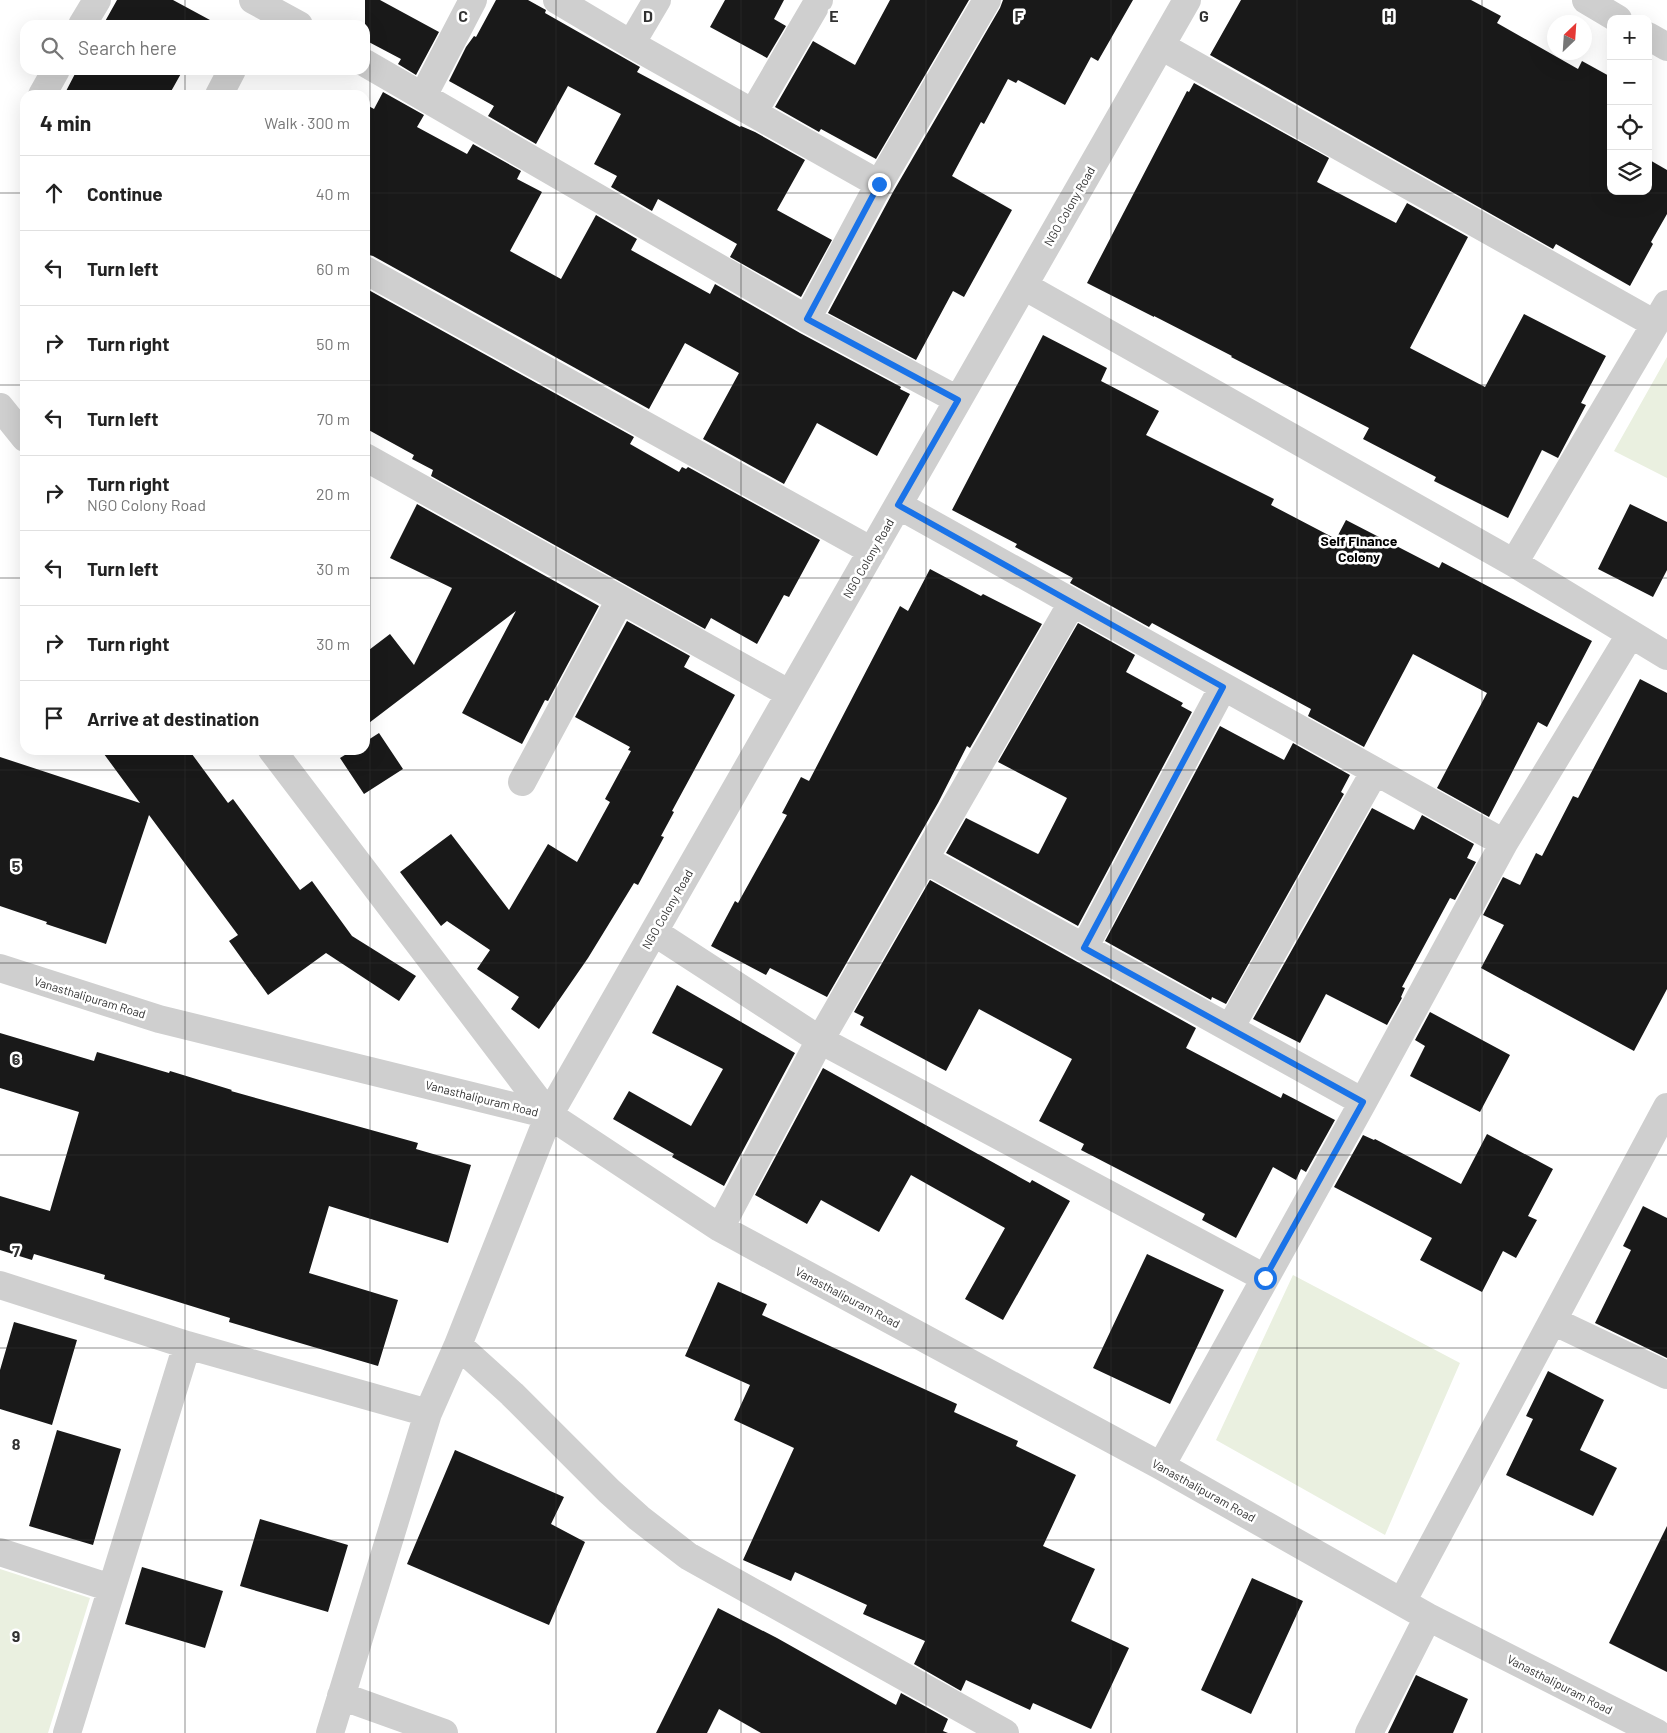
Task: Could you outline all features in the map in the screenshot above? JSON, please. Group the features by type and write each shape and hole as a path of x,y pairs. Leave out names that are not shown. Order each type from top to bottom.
{"street":[{"path":"85,20 97,0"},
{"path":"424,96 473,0"},
{"path":"557,0 879,184"},
{"path":"631,44 657,0"},
{"path":"753,113 819,0"},
{"path":"807,319 879,184 987,0"},
{"name":"NGO Colony Road","path":"330,1733 428,1414 458,1345 549,1115 1187,0"},
{"path":"261,8 288,20"},
{"path":"1652,38 1667,47"},
{"path":"1161,46 1661,314 1514,563"},
{"path":"370,66 807,319 958,400"},
{"path":"45,90 53,75"},
{"path":"222,90 229,75"},
{"path":"370,273 872,551"},
{"path":"1024,286 1514,563 1667,656"},
{"path":"0,407 20,431"},
{"path":"370,461 790,694"},
{"path":"898,505 1504,843"},
{"path":"522,782 620,600"},
{"path":"720,1228 820,1040 1072,603"},
{"path":"1161,1466 1504,843 1630,635"},
{"path":"1084,948 1223,687"},
{"path":"276,755 549,1115"},
{"path":"1230,1028 1375,771"},
{"path":"924,859 1363,1102"},
{"path":"654,932 820,1040 1265,1278"},
{"name":"Vanasthalipuram Road","path":"0,968 159,1018 549,1115 720,1228 1161,1466 1428,1618 1657,1733"},
{"path":"1402,1602 1667,1107"},
{"path":"0,1285 187,1345 428,1414"},
{"path":"1553,1321 1667,1375"},
{"path":"67,1733 187,1345"},
{"path":"458,1345 512,1394 609,1491 688,1556 1005,1733"},
{"path":"0,1552 111,1588"},
{"path":"1368,1733 1428,1618"},
{"path":"340,1696 444,1733"}],"green space":[{"path":"1667,357 1667,478 1614,451"},
{"path":"1293,1275 1460,1363 1385,1535 1216,1440"},
{"path":"0,1569 90,1598 48,1733 0,1733"}],"building":[{"path":"117,0 173,0 210,20 106,20"},
{"path":"365,0 380,0 439,32 416,75 398,64 401,59 370,43 370,20 365,20"},
{"path":"496,0 528,0 546,10 545,13 640,67 637,72 740,127 755,132 805,160 777,210 832,240 801,297 730,257 737,244 658,199 652,211 611,187 617,176 594,164 621,114 568,86 536,144 488,116 494,106 449,81 466,47 474,36 476,37"},
{"path":"725,0 784,0 774,19 786,26 767,58 710,27"},
{"path":"890,0 969,0 876,159 821,129 819,132 775,107 813,41 855,65"},
{"path":"1003,0 1133,0 1098,61 1091,57 1065,105 1018,80 1016,83 1008,79 984,124 981,122 952,176 1012,210 964,297 953,291 916,360 828,313 893,192"},
{"path":"1241,0 1471,0 1501,16 1497,23 1547,51 1547,60 1562,60 1578,69 1582,61 1607,75 1607,195 1652,195 1652,161 1667,170 1667,214 1630,286 1556,244 1553,249 1210,55"},
{"path":"74,75 180,75 172,90 67,90"},
{"path":"1194,83 1329,158 1317,182 1396,223 1407,203 1468,237 1410,348 1485,387 1524,314 1606,356 1581,403 1586,405 1558,458 1542,450 1508,518 1434,481 1436,477 1363,439 1369,428 1087,283 1187,91 1189,92"},
{"path":"383,92 424,115 417,127 467,154 473,144 521,171 517,179 542,192 510,251 561,279 596,215 637,239 631,250 710,294 715,284 800,333 901,387 900,389 910,394 877,456 817,423 784,484 703,439 739,373 685,343 649,409 370,255 370,107 374,109"},
{"path":"370,291 634,437 630,444 679,472 682,467 686,469 688,467 820,540 789,597 784,595 757,644 711,618 705,629 431,476 433,470 412,459 414,455 370,431"},
{"path":"1043,335 1107,368 1101,381 1159,411 1146,435 1274,499 1271,505 1336,539 1346,520 1439,568 1442,562 1592,641 1547,727 1538,722 1489,817 1437,788 1487,693 1413,654 1364,747 1308,716 1311,709 1152,623 1149,627 1070,583 1073,578 1015,547 1017,544 952,510"},
{"path":"417,504 599,606 548,701 545,700 522,744 462,713 516,611 370,722 370,649 390,634 414,665 452,588 390,558"},
{"path":"1630,504 1667,522 1667,570 1653,597 1598,569"},
{"path":"930,569 981,596 983,594 1042,624 970,748 967,746 938,803 827,997 770,968 766,975 711,946 735,901 738,903 787,815 782,813 801,777 809,781 900,606 908,611"},
{"path":"627,621 690,656 684,667 735,695 672,811 674,812 661,836 664,837 638,885 634,883 588,958 539,1029 511,1009 519,997 477,969 490,950 447,921 441,926 400,872 451,834 509,910 548,844 577,862 610,802 605,799 631,751 628,750 630,747 575,717"},
{"path":"1078,623 1135,655 1126,672 1183,703 1181,706 1192,712 1078,926 946,853 966,818 1039,853 1067,798 998,762"},
{"path":"1640,679 1667,693 1667,989 1634,1051 1481,968 1504,925 1483,915 1503,877 1520,885 1536,853 1542,856 1573,796 1578,798"},
{"path":"1220,726 1284,760 1293,743 1350,775 1341,792 1344,794 1226,1004 1212,997 1211,1000 1105,941"},
{"path":"379,733 403,769 364,794 340,758 345,755 370,755 370,739"},
{"path":"105,755 193,755 228,803 233,799 300,890 312,881 352,936 416,976 399,1001 326,953 268,995 229,941 238,935 149,815 106,944 0,906 0,757 140,803"},
{"path":"1372,808 1414,830 1422,815 1474,844 1467,858 1476,862 1455,900 1450,898 1402,987 1405,988 1402,998 1387,1025 1326,994 1300,1043 1253,1019"},
{"path":"930,880 1196,1028 1186,1048 1281,1098 1283,1093 1335,1120 1306,1172 1301,1169 1296,1180 1273,1167 1236,1238 1202,1220 1205,1214 1081,1150 1084,1144 1039,1121 1072,1059 979,1009 946,1071 860,1025 864,1017 854,1012"},
{"path":"677,985 795,1053 724,1186 672,1157 674,1154 613,1119 629,1091 691,1126 723,1069 652,1033"},
{"path":"1430,1012 1510,1055 1480,1112 1410,1076 1425,1046 1415,1040"},
{"path":"0,1033 94,1061 97,1052 169,1073 170,1071 231,1091 418,1143 416,1149 471,1165 448,1243 329,1206 309,1273 398,1300 378,1366 229,1322 230,1318 104,1279 105,1275 34,1254 32,1260 0,1250 0,1196 50,1211 79,1112 0,1088"},
{"path":"823,1068 1030,1183 1032,1180 1070,1201 1003,1320 965,1299 1005,1228 911,1175 879,1232 821,1200 807,1224 755,1195"},
{"path":"1487,1134 1553,1169 1528,1216 1537,1220 1516,1258 1503,1251 1482,1292 1420,1260 1432,1238 1334,1187 1363,1135 1375,1139 1461,1184"},
{"path":"1643,1206 1667,1218 1667,1358 1595,1323 1631,1250 1623,1246"},
{"path":"1147,1254 1224,1290 1170,1404 1093,1368"},
{"path":"718,1282 767,1304 762,1315 957,1404 954,1412 1018,1441 1016,1446 1076,1475 1043,1546 1095,1569 1071,1621 1129,1648 1091,1729 1033,1703 1030,1710 966,1680 961,1691 914,1664 925,1641 863,1614 867,1605 795,1572 791,1581 743,1560 794,1448 734,1420 750,1385 685,1356"},
{"path":"14,1322 77,1340 52,1425 0,1409 0,1370"},
{"path":"1548,1371 1604,1400 1580,1450 1617,1468 1593,1516 1506,1475 1533,1419 1526,1416"},
{"path":"57,1430 121,1449 93,1545 29,1526"},
{"path":"455,1450 564,1497 551,1524 585,1542 549,1625 407,1564"},
{"path":"260,1519 348,1545 328,1612 240,1586"},
{"path":"1667,1526 1667,1672 1609,1643"},
{"path":"142,1567 223,1591 205,1648 125,1624"},
{"path":"1252,1578 1303,1601 1251,1714 1201,1690"},
{"path":"718,1608 777,1638 896,1705 901,1693 948,1719 943,1731 948,1733 761,1733 719,1709 707,1733 656,1733"},
{"path":"1416,1675 1468,1699 1453,1733 1388,1733"}],"district":[{"name":"Self Finance Colony","path":"1359,548"}],"route":[{"path":"879,184 807,319 958,400 898,505 1223,687 1084,948 1363,1102 1265,1278"}]}
